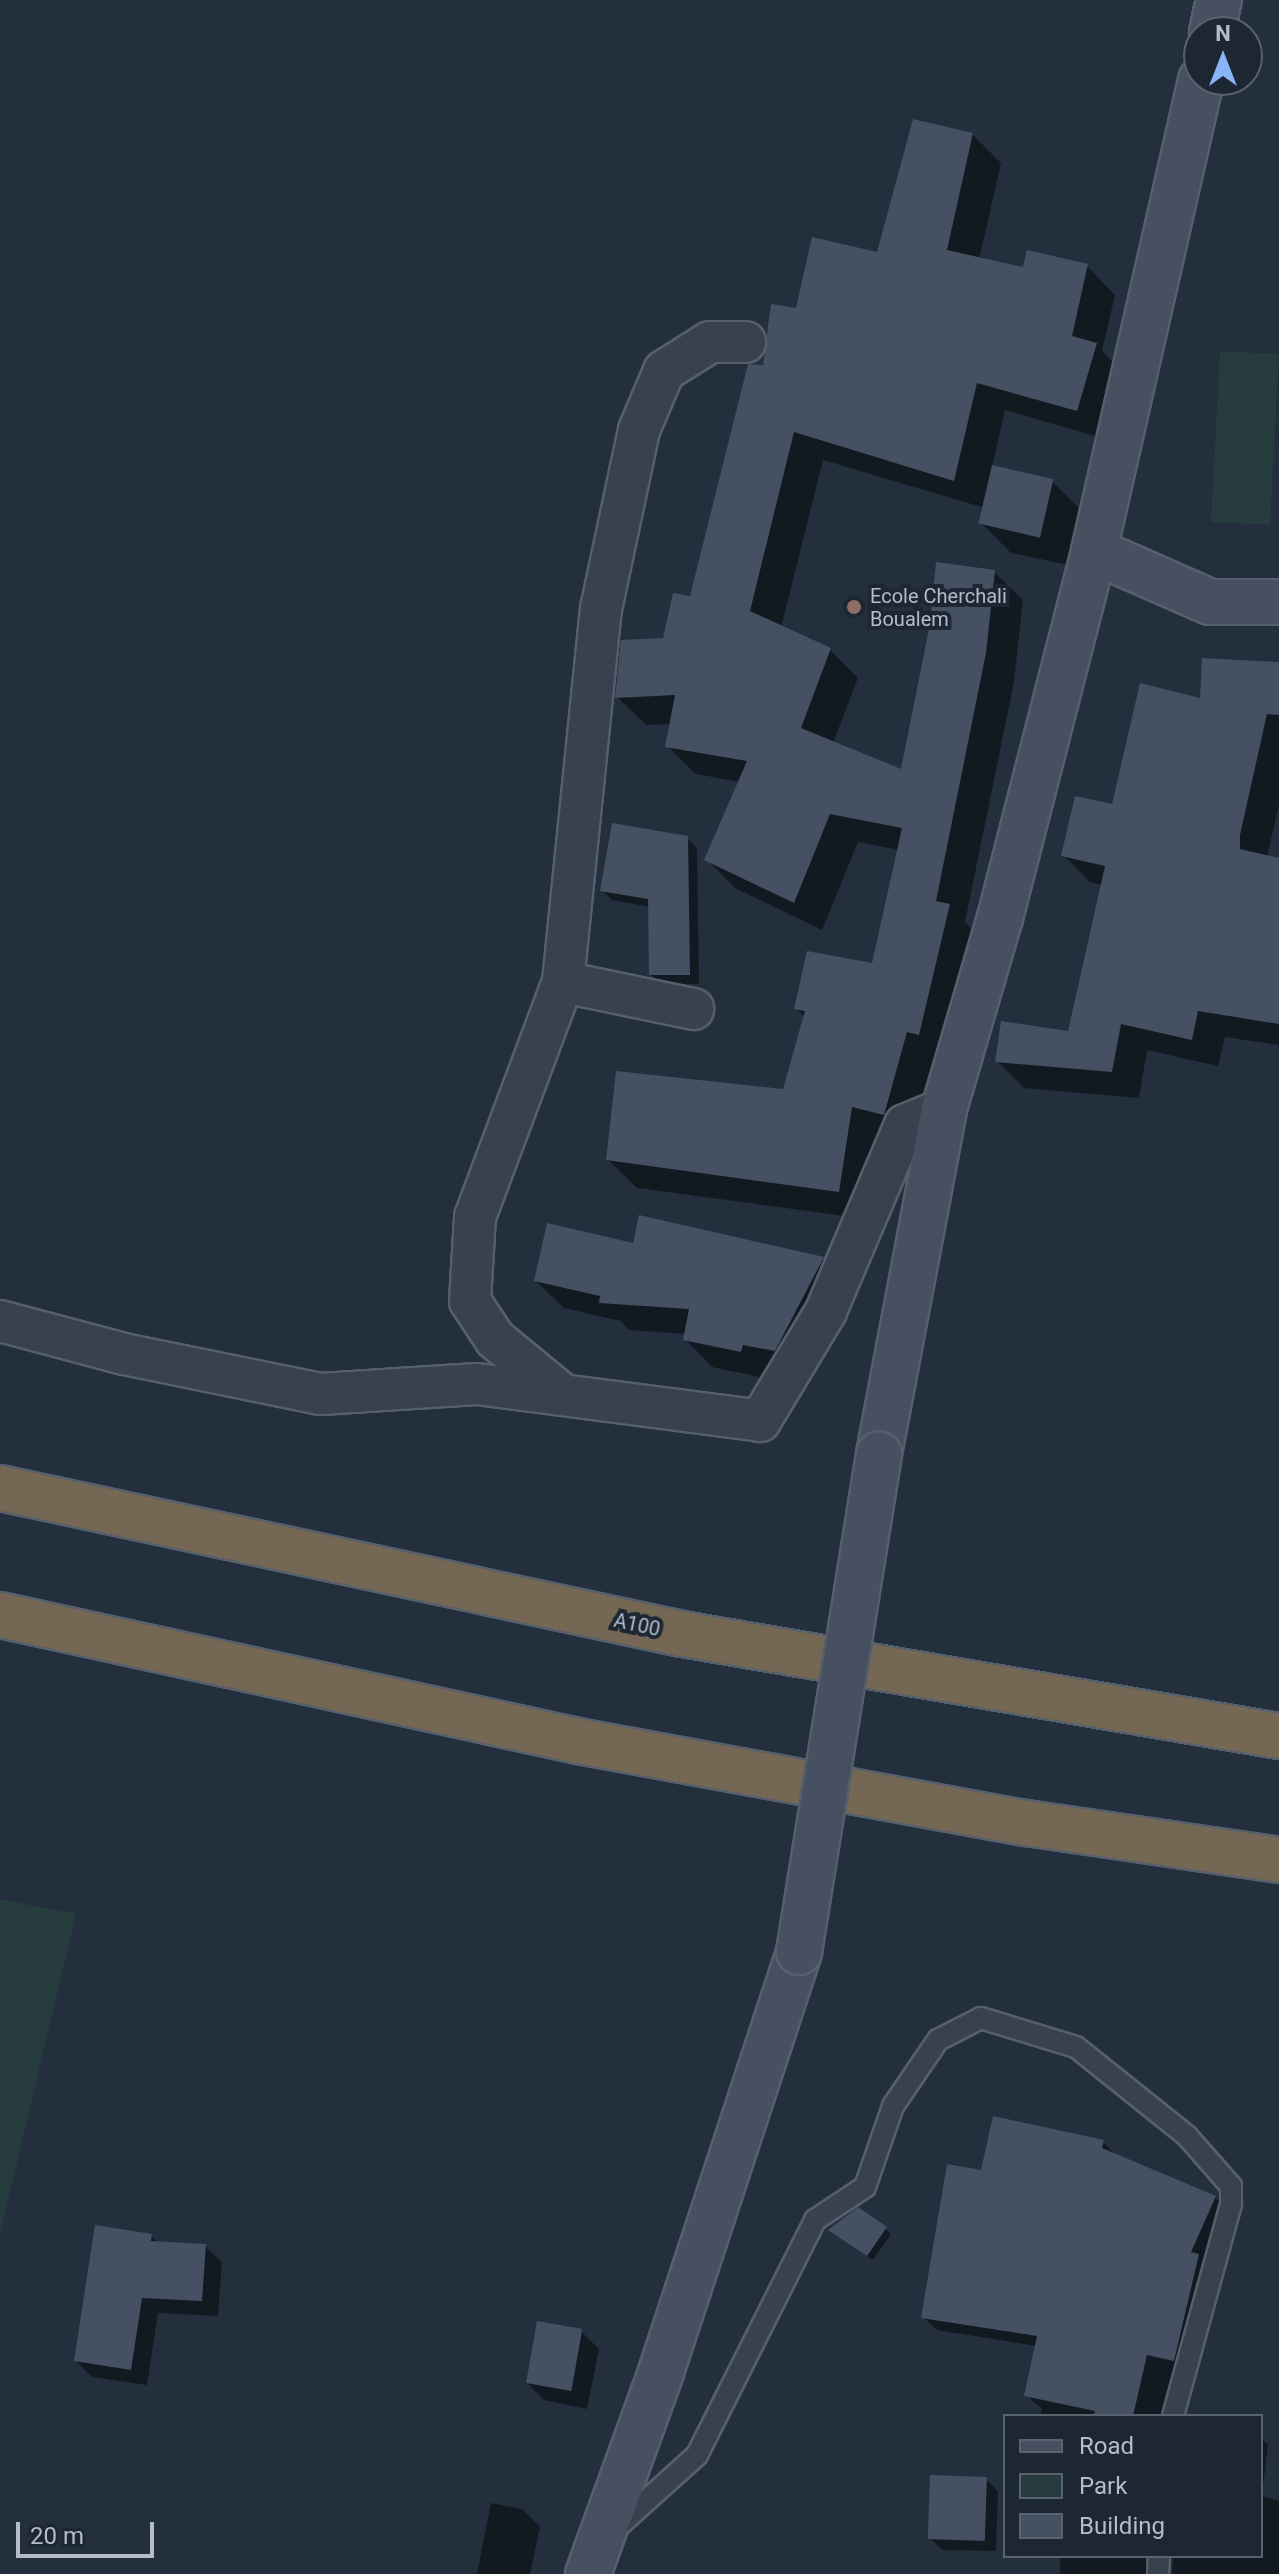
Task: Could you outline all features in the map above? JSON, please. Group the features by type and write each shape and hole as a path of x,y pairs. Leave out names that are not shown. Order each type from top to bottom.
{"highway":[{"name":"A100","path":"0,1488 682,1634 1279,1736"},
{"path":"0,1615 578,1741 1026,1823 1279,1860"}],"street":[{"path":"595,2557 799,1952 879,1454 944,1109 1000,918 1094,551 1197,96"},
{"path":"563,1395 495,1339 470,1301 475,1217 563,982 601,609 639,430 664,371 710,342 745,342"},
{"path":"1094,551 1210,602 1279,602"},
{"path":"563,982 693,1009"},
{"path":"0,1321 124,1354 321,1394 477,1384 760,1421 826,1311 905,1125 944,1109"}],"lane":[{"path":"595,2557 697,2455 815,2220 865,2187 893,2106 938,2040 981,2018 1076,2047 1187,2136 1231,2186 1231,2204 1174,2414"}],"green space":[{"path":"1220,351 1279,354 1270,525 1211,522"},
{"path":"0,1899 76,1914 0,2234"}],"building":[{"path":"913,119 973,133 947,250 1023,267 1027,250 1088,264 1072,336 1097,343 1077,411 977,383 954,481 794,432 750,611 831,648 801,728 901,769 930,624 936,562 995,570 986,653 936,901 950,904 919,1035 907,1032 884,1115 852,1107 839,1192 606,1160 616,1071 783,1089 805,1011 794,1009 807,951 872,963 902,828 830,814 794,903 704,860 747,761 665,747 675,695 615,698 621,640 663,638 673,593 690,596 748,364 763,365 771,304 796,308 812,237 877,252"},
{"path":"992,465 1053,479 1040,538 979,523"},
{"path":"1202,658 1279,662 1279,715 1267,714 1240,835 1240,849 1279,858 1279,1024 1198,1011 1192,1040 1121,1024 1112,1072 995,1062 1001,1021 1068,1031 1105,866 1061,856 1075,796 1112,804 1140,683 1200,698"},
{"path":"612,823 688,836 690,975 649,975 648,899 600,891"},
{"path":"639,1215 824,1257 775,1351 743,1345 741,1352 683,1340 689,1309 599,1303 600,1296 534,1281 547,1223 633,1243"},
{"path":"993,2116 1104,2140 1102,2148 1216,2196 1191,2252 1199,2254 1174,2361 1147,2355 1133,2414 1094,2414 1095,2411 1024,2396 1037,2336 921,2318 947,2164 981,2170"},
{"path":"858,2207 887,2227 867,2256 828,2230"},
{"path":"95,2225 152,2234 151,2241 206,2244 202,2301 142,2298 131,2370 74,2361"},
{"path":"537,2321 582,2329 571,2391 526,2383"},
{"path":"930,2475 987,2477 985,2541 928,2539"}],"place":[{"name":"Ecole Cherchali Boualem","path":"854,607"}]}
